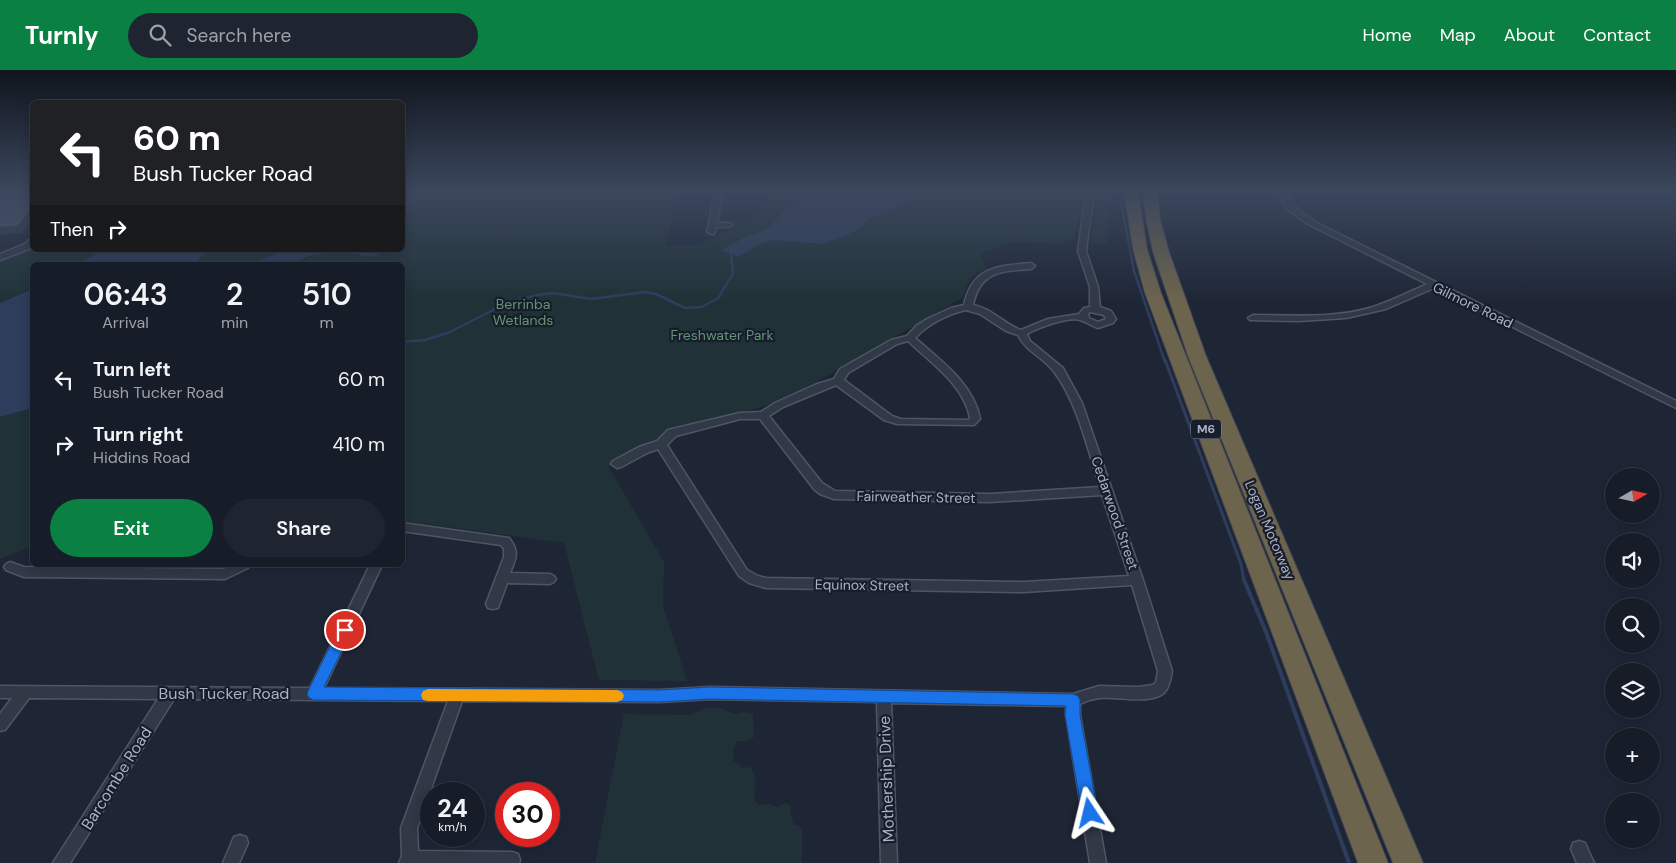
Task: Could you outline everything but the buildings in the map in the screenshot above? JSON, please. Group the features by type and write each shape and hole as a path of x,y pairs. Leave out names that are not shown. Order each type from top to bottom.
{"highway":[{"name":"Logan Motorway","path":"1137,228 1140,248 1154,293 1373,863"},
{"name":"Logan Motorway","path":"1155,228 1167,273 1198,356 1408,863"},
{"path":"1163,228 1169,259 1167,273"}],"street":[{"path":"1085,228 1082,251 1094,287 1095,309"},
{"name":"Gilmore Road","path":"1324,228 1433,285 1676,406"},
{"path":"0,257 30,244"},
{"path":"968,306 969,299 980,276 988,272 1031,266"},
{"path":"1253,318 1332,317 1357,314 1376,309 1433,285"},
{"path":"617,464 635,453 661,444 672,434 740,416 763,415 779,405 821,386 838,381 844,371 894,342 910,338 917,328 953,308 968,306 979,308 1005,327 1022,333 1062,318 1083,318 1098,325 1111,319 1108,313 1095,309 1084,311 1083,318"},
{"name":"Cedarwood Street","path":"1022,333 1026,342 1059,370 1073,394 1108,490 1137,580 1165,671 1164,680 1158,688 1149,692 1137,692"},
{"path":"838,381 888,418 901,422 962,423 975,419 975,414 965,393 910,338"},
{"name":"Fairweather Street","path":"763,415 818,486 834,495 990,498 1108,490"},
{"name":"Equinox Street","path":"661,444 743,573 754,580 766,583 1024,587 1137,580"},
{"path":"405,527 505,541 510,548 510,557 493,604"},
{"path":"10,567 24,572 225,574 240,567"},
{"path":"314,694 375,567"},
{"path":"502,578 550,579"},
{"name":"Bush Tucker Road","path":"0,692 457,696 660,696 710,693 1073,700 1087,694 1101,692 1137,692"},
{"path":"0,725 25,692"},
{"name":"Barcombe Road","path":"61,863 170,693"},
{"name":"Mothership Drive","path":"884,695 889,863"},
{"path":"457,696 409,828 409,861 512,860"},
{"path":"1073,700 1072,715 1098,863"},
{"path":"231,863 240,843"}],"green space":[{"name":"Berrinba Wetlands","path":"405,228 670,228 665,246 695,246 733,228 769,228 741,239 723,250 739,257 758,245 772,240 817,244 861,228 1076,228 1074,239 1065,243 1010,242 980,253 987,269 973,276 962,298 795,394 758,408 668,430 653,440 622,455 608,466 664,562 663,606 687,681 599,680 564,543 405,521 405,262 297,262 320,253 348,253 362,257 380,253 405,252"},
{"path":"1092,228 1108,228 1107,243 1090,243"},
{"path":"30,248 30,252 99,252 83,262 30,262 30,290 0,303 0,260"},
{"path":"208,252 279,252 257,262 196,262"},
{"path":"30,409 30,547 0,559 0,417"},
{"path":"706,708 720,708 734,714 743,712 753,714 754,737 746,741 737,741 733,750 733,760 741,768 750,767 753,771 755,783 754,800 760,805 769,804 777,807 785,803 791,806 790,812 794,825 800,826 802,830 802,863 595,863 624,714 690,715"}],"water":[{"path":"769,228 861,228 822,244 772,240 758,245 739,257 722,250 741,239"},
{"path":"99,252 208,252 196,262 83,262"},
{"path":"279,252 380,252 371,256 351,253 325,253 304,258 297,262 257,262"},
{"path":"30,290 30,392 28,395 30,395 30,409 0,417 0,303"}],"waterway":[{"path":"1126,228 1134,271 1165,362"},
{"path":"405,342 425,340 450,332 503,305 537,295 553,293 591,299 645,292 656,294 685,308 702,307 718,298 733,274 731,254"},
{"path":"1165,360 1241,564 1244,581"},
{"path":"1244,580 1266,632 1349,863"}],"slow traffic":[{"path":"428,695 617,696"}],"route":[{"path":"345,630 314,694 660,696 710,693 1073,700 1072,715 1090,813"}],"park label":[{"name":"Freshwater Park","path":"722,335"}]}
